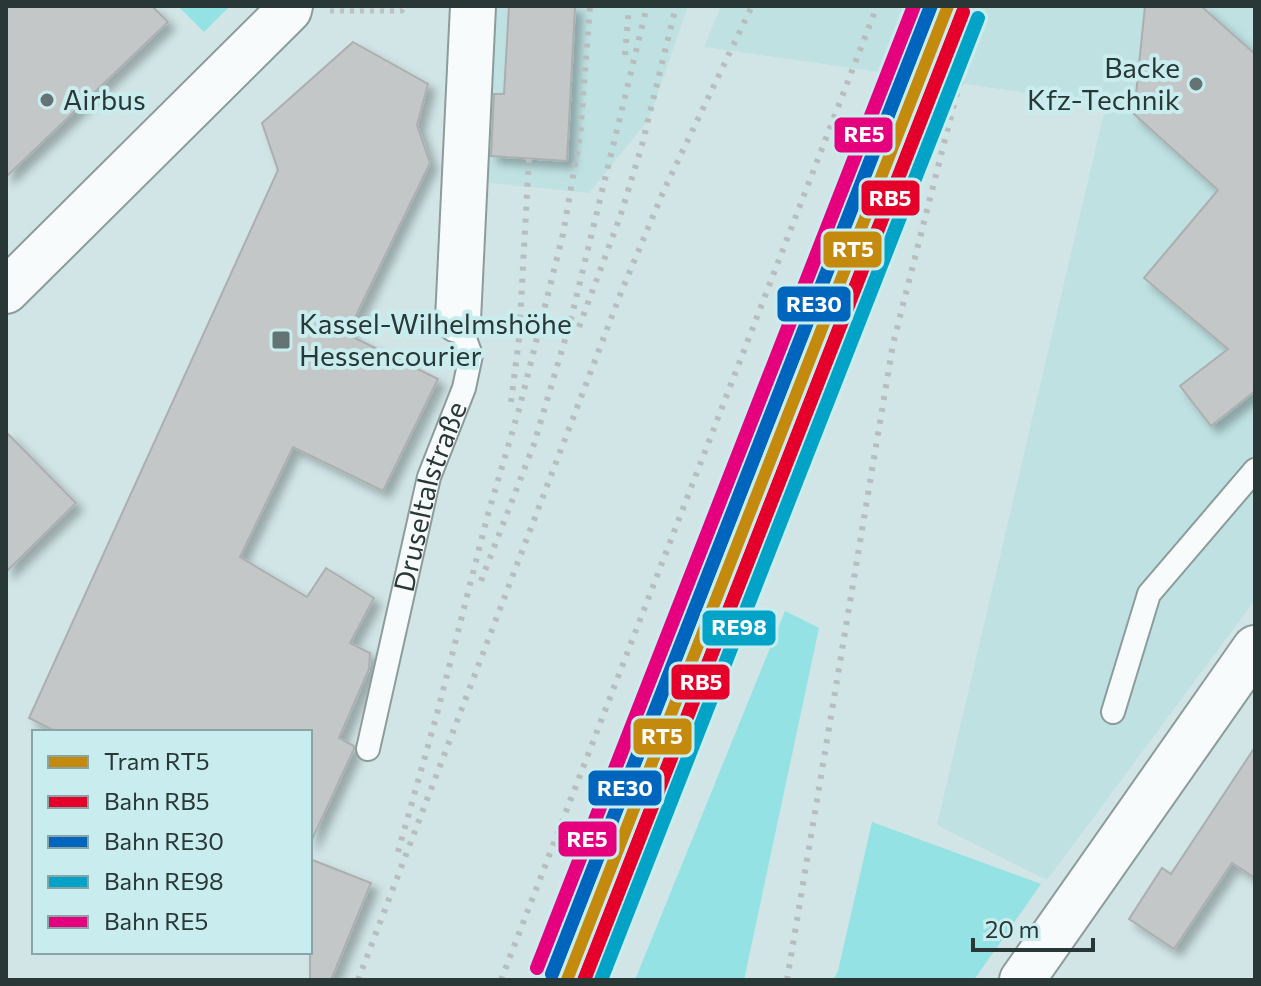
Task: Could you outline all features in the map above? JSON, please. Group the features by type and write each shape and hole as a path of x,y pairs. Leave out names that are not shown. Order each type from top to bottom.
{"street":[{"name":"Druseltalstraße","path":"458,320 473,6"},
{"path":"6,291 289,8"},
{"path":"1022,980 1255,648"}],"lane":[{"name":"Druseltalstraße","path":"368,749 429,477 464,388 471,355 458,320"},
{"path":"1113,712 1149,594 1255,470"}],"path":[{"path":"289,8 402,11 405,6"}],"shaded area":[{"path":"178,6 230,6 204,32"},
{"path":"488,6 688,6 649,119 589,193 472,181"},
{"path":"721,6 1255,6 1255,600 1047,880 937,825 1106,104 704,47"},
{"path":"785,611 819,628 744,980 635,980"},
{"path":"872,822 1041,884 974,980 833,980 838,971"}],"building":[{"name":"Airbus","path":"6,6 152,6 168,22 6,177"},
{"path":"509,6 575,6 567,161 491,156 494,94 504,94"},
{"path":"1145,6 1201,6 1255,54 1255,391 1211,426 1180,386 1228,349 1144,278 1218,190 1134,114"},
{"path":"353,42 428,84 417,125 430,163 347,334 438,379 383,491 293,447 240,557 307,597 326,568 374,598 350,643 370,653 369,669 339,738 354,746 354,749 312,840 312,730 53,730 29,718 278,170 262,123"},
{"path":"6,432 76,503 6,572"},
{"path":"1255,747 1255,878 1232,863 1174,949 1129,919 1162,868 1171,874"},
{"path":"312,860 371,883 331,980 310,980"}],"railway":[{"path":"398,852 520,406 563,234 580,136 590,6"},
{"path":"625,55 629,6"},
{"path":"481,581 534,444 570,323 647,6"},
{"path":"579,327 620,217 642,145 676,6"},
{"path":"358,980 622,290 664,190 752,6"},
{"path":"501,980 877,6"},
{"path":"551,980 612,797 919,6"},
{"path":"787,980 893,344 955,100 985,6"},
{"path":"511,402 519,339 529,158"}],"tram line":[{"name":"RT5","path":"567,980 948,6"}],"rail line":[{"name":"RE5","path":"537,968 914,6"},
{"name":"RE30","path":"552,974 931,6"},
{"name":"RB5","path":"584,980 963,12"},
{"name":"RE98","path":"601,980 978,18"}],"place":[{"name":"Backe Kfz-Technik","path":"1196,84"},
{"name":"Airbus","path":"47,100"},
{"name":"Kassel-Wilhelmshöhe Hessencourier","path":"281,340"}]}
